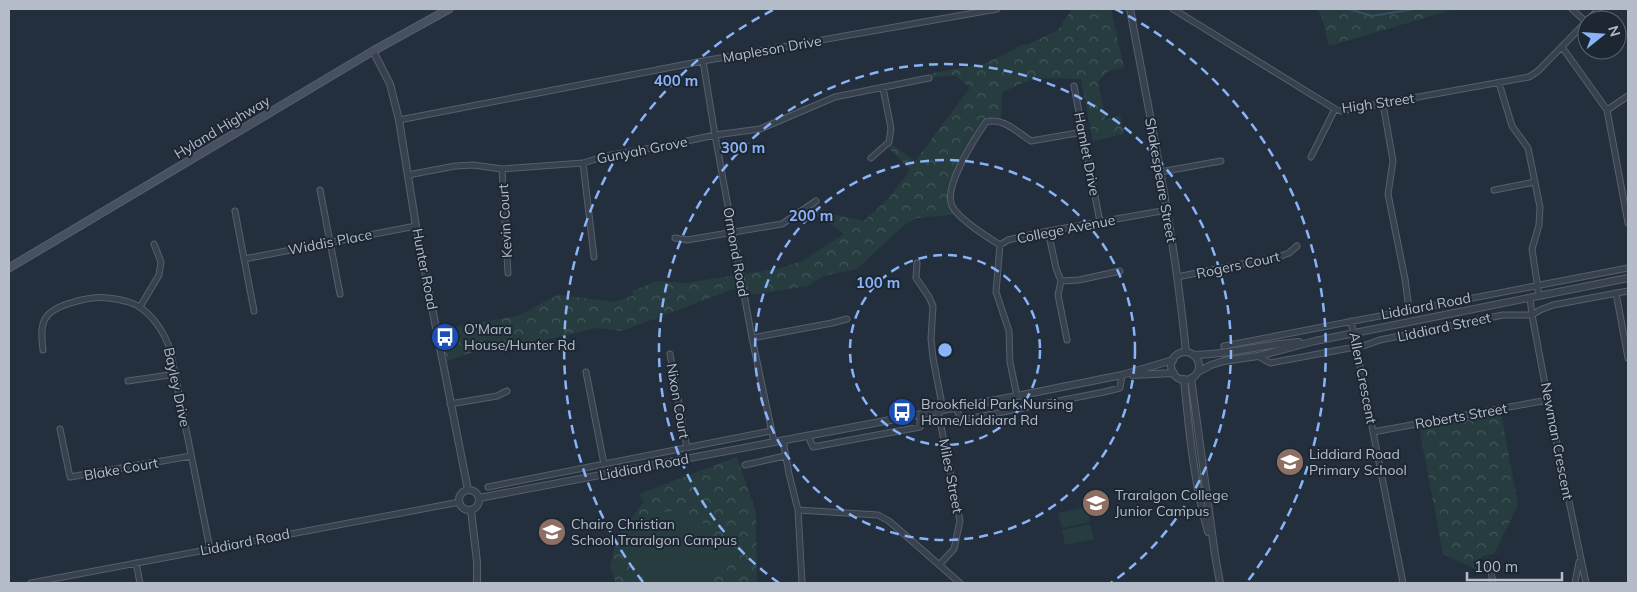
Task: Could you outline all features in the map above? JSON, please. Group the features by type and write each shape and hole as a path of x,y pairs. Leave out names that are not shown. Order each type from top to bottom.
{"main road":[{"name":"Hyland Highway","path":"9,268 373,51 449,9"}],"street":[{"name":"Mapleson Drive","path":"399,120 703,61 997,9"},
{"name":"Shakespeare Street","path":"1130,9 1167,210 1186,352"},
{"name":"High Street","path":"1173,9 1341,111 1529,77 1538,71 1577,31"},
{"path":"1562,47 1607,110 1628,223"},
{"name":"Hunter Road","path":"373,51 390,84 399,120 416,226 468,490"},
{"name":"Ormond Road","path":"703,61 752,338 774,442"},
{"name":"Gunyah Grove","path":"408,175 455,166 502,169 583,163 606,156 715,135 760,129 835,96 929,78"},
{"path":"1499,83 1512,126 1528,148 1535,182 1540,216 1532,249 1539,296"},
{"name":"Hamlet Drive","path":"1074,86 1100,222"},
{"path":"871,158 889,142 891,128 883,88"},
{"path":"1607,110 1628,96"},
{"path":"1382,104 1393,161 1388,194 1409,309"},
{"path":"1311,157 1335,109"},
{"path":"1000,245 975,228 951,204 952,189 958,168 986,122 1001,121 1031,141 1083,132"},
{"path":"1160,172 1221,161"},
{"path":"583,163 594,257"},
{"name":"Kevin Court","path":"502,169 508,273"},
{"path":"1494,190 1535,182"},
{"path":"320,190 340,294"},
{"path":"675,238 687,240 782,224 816,201"},
{"name":"College Avenue","path":"1016,396 1010,362 1009,331 996,292 1000,245 1008,240 1048,231 1167,210"},
{"path":"235,211 254,311"},
{"name":"Widdis Place","path":"244,258 416,226"},
{"path":"1048,231 1056,268 1061,281 1058,295 1067,340"},
{"path":"43,350 42,334 44,321 50,312 60,306 92,298 108,298 140,307 159,275 161,262 154,244"},
{"name":"Rogers Court","path":"1177,277 1289,254 1296,246"},
{"name":"Miles Street","path":"917,263 916,278 933,306 931,339 933,358 960,522 954,549 939,565"},
{"name":"Liddiard Road","path":"1224,346 1628,268"},
{"path":"1061,281 1079,280 1120,271"},
{"name":"Liddiard Road","path":"1198,372 1224,361 1258,356 1315,341 1628,278"},
{"path":"1532,315 1553,305 1628,291"},
{"path":"1616,293 1628,358"},
{"name":"Newman Crescent","path":"1530,298 1548,400 1586,583"},
{"name":"Bayley Drive","path":"140,307 163,332 170,349 210,549"},
{"name":"Liddiard Street","path":"1357,346 1503,315 1532,315"},
{"path":"752,338 847,319"},
{"name":"Allen Crescent","path":"1351,321 1403,583"},
{"name":"Liddiard Road","path":"1193,354 1213,354 1276,344 1315,341"},
{"name":"Liddiard Road","path":"1258,356 1270,363 1357,346"},
{"path":"1186,352 1193,354 1199,363 1198,372 1187,379 1177,377 1172,368 1173,360 1179,353 1186,352"},
{"name":"Nixon Court","path":"670,354 687,448"},
{"name":"Liddiard Road","path":"479,498 1122,375 1173,360"},
{"path":"586,372 604,464"},
{"name":"Liddiard Road","path":"1122,375 1174,373"},
{"path":"128,381 176,374"},
{"path":"955,407 962,420 1009,411 1120,388 1122,375"},
{"path":"1187,379 1189,433 1197,486 1215,555 1220,583"},
{"path":"450,404 497,396 507,391"},
{"name":"Roberts Street","path":"1374,432 1548,400"},
{"path":"808,436 813,447 920,427 920,415"},
{"name":"Blake Court","path":"60,428 70,478 191,456"},
{"name":"Liddiard Road","path":"488,486 771,431"},
{"path":"783,440 798,510 802,583"},
{"path":"746,465 785,456"},
{"path":"468,490 474,491 479,498 476,507 471,510 462,507 460,502 462,493 468,490"},
{"name":"Liddiard Road","path":"31,583 460,502"},
{"path":"471,510 477,562 477,583"},
{"path":"798,510 878,515 889,521 960,583"},
{"path":"1575,583 1580,557"},
{"path":"136,563 140,583"},
{"path":"1490,566 1493,583"}],"green space":[{"path":"1072,9 1111,9 1124,68 1108,71 1098,82 1106,120 1120,115 1124,134 1093,141 1081,79 1035,78 1002,92 1001,121 991,121 976,135 952,189 953,204 959,214 917,218 903,226 857,269 823,276 808,286 744,296 743,288 731,290 622,331 596,328 545,340 538,346 531,342 509,348 496,345 442,363 436,330 518,316 558,295 616,302 634,295 632,291 657,281 685,283 781,268 802,261 844,234 807,208 813,203 826,213 864,221 890,197 910,170 886,145 889,142 915,161 970,88 955,75 929,78 933,73 983,64 1015,48 1027,45 1058,30"},
{"path":"1316,9 1455,9 1329,46 1321,14"},
{"path":"1501,413 1518,505 1494,554 1482,556 1475,569 1443,554 1419,427"},
{"path":"737,457 756,512 757,583 616,583 610,568 616,539 644,502 639,494"},
{"path":"1087,507 1090,522 1062,528 1058,513"},
{"path":"674,511 690,514 703,523 712,536 715,552 725,557 710,583 641,583 644,576 635,554 639,534 652,518"},
{"path":"1090,524 1094,539 1065,545 1062,530"}],"waterway":[{"path":"1349,9 1372,16 1414,9"}],"place":[{"name":"O'Mara House/Hunter Rd","path":"445,337"},
{"name":"Brookfield Park Nursing Home/Liddiard Rd","path":"902,412"},
{"name":"Liddiard Road Primary School","path":"1290,462"},
{"name":"Traralgon College Junior Campus","path":"1096,503"},
{"name":"Chairo Christian School Traralgon Campus","path":"552,532"}]}
